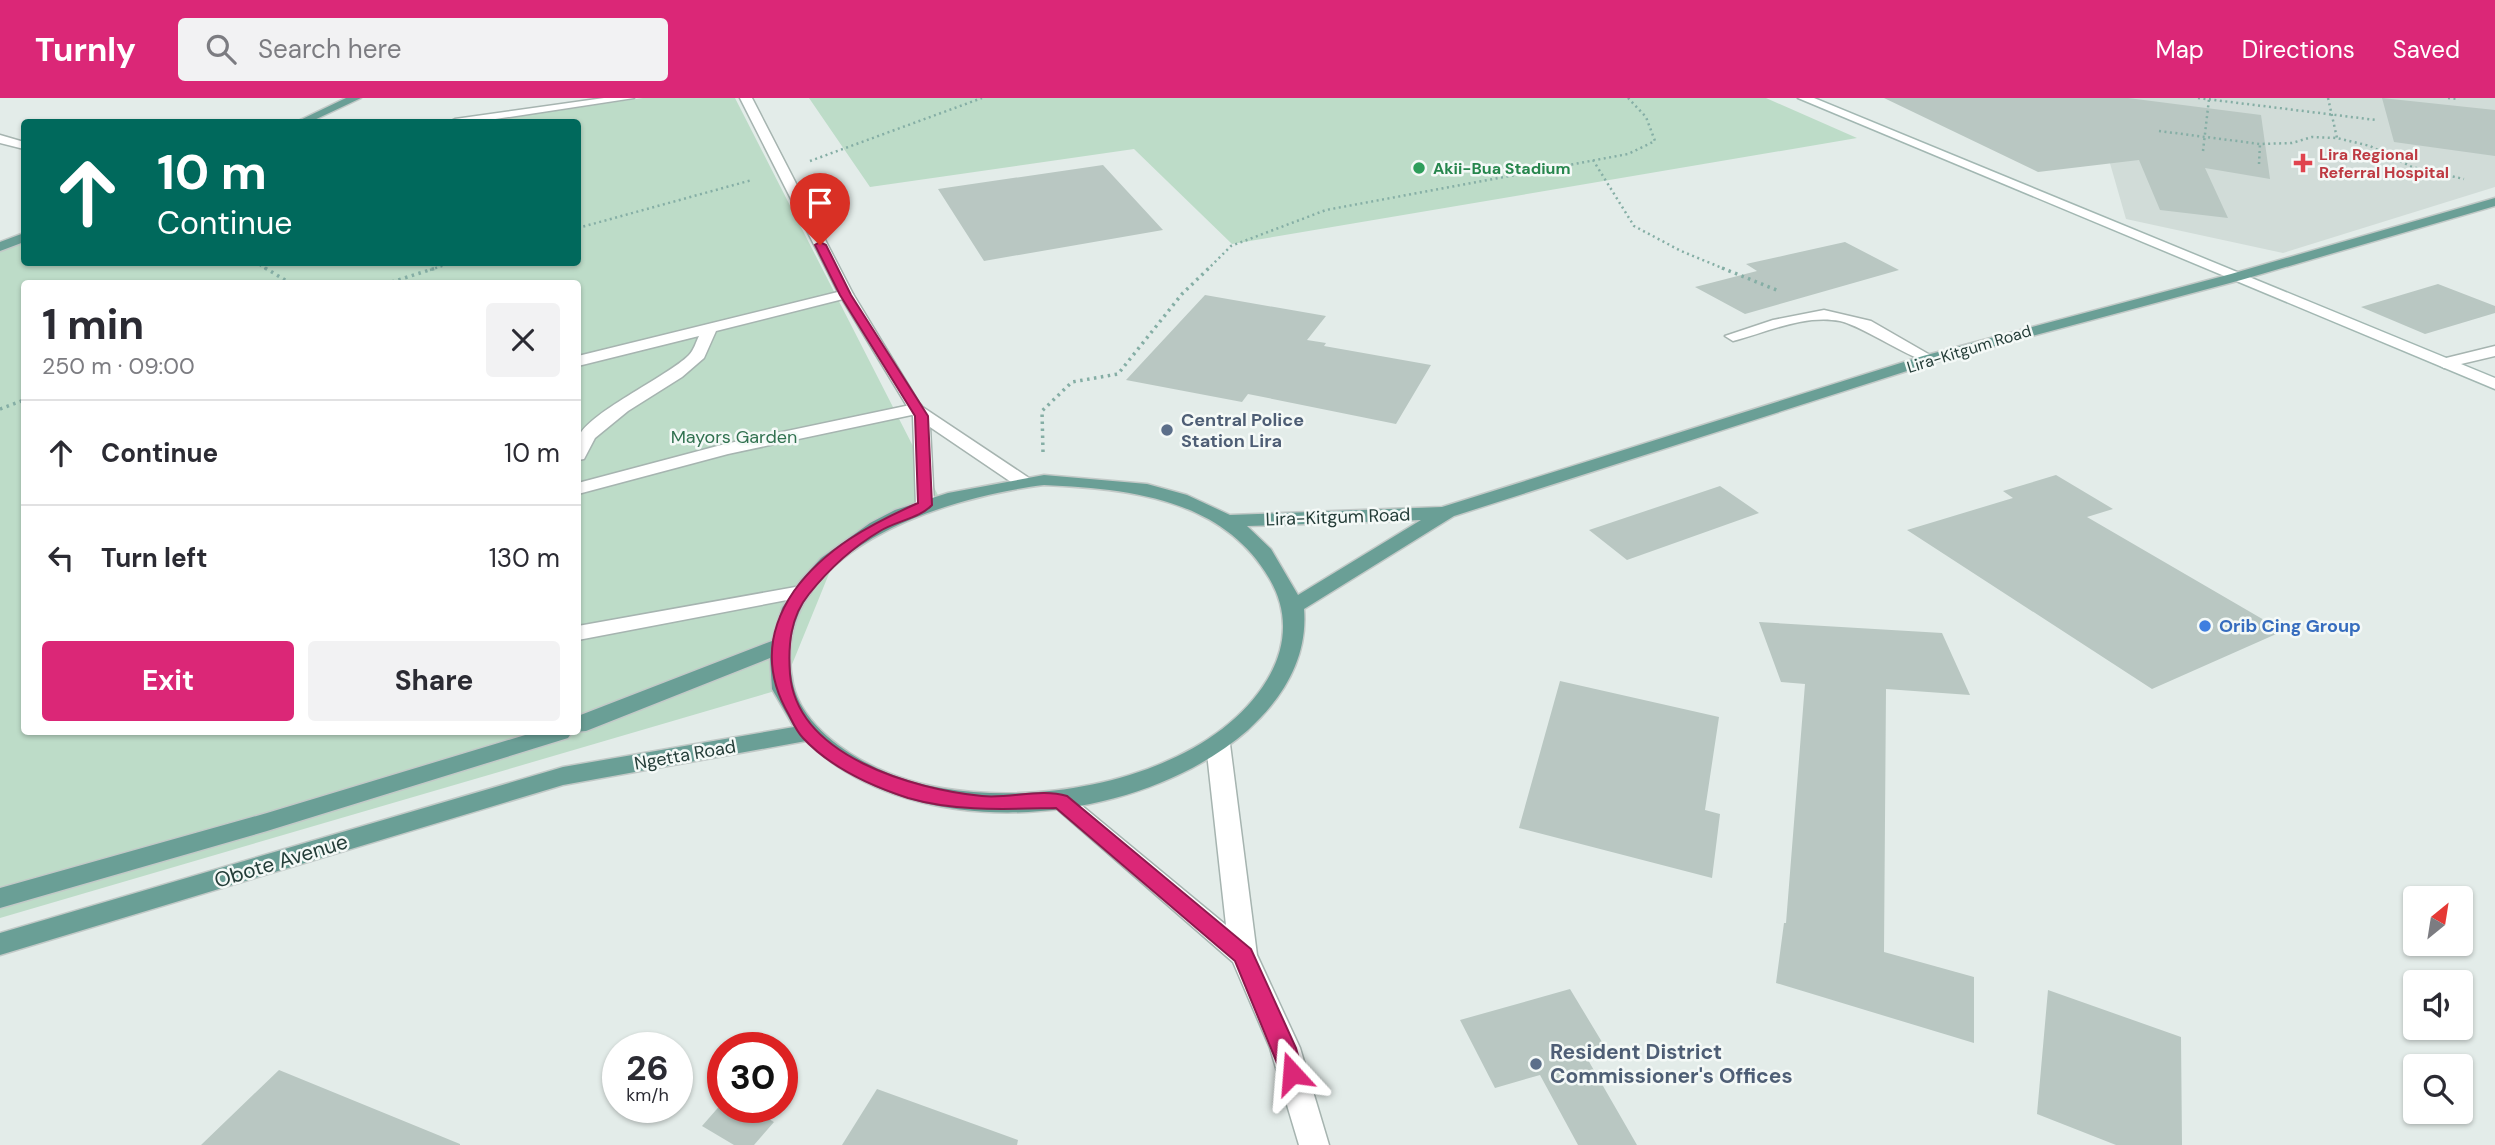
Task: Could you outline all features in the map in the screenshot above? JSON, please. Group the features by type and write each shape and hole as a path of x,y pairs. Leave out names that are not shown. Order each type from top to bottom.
{"main road":[{"path":"309,119 355,98"},
{"name":"Lira-Kitgum Road","path":"1293,607 1447,512 1929,359 2236,277 2495,202"},
{"path":"0,247 21,238"},
{"path":"1034,481 1095,481 1144,488 1189,502 1228,521 1271,559 1293,607 1290,653 1265,700 1218,744 1146,780 1060,801 984,803 912,792 852,767 808,733 783,690 780,646 791,610 802,592 834,557 876,527 925,505 1034,481"},
{"name":"Lira-Kitgum Road","path":"1228,521 1447,512"},
{"path":"581,724 780,646"},
{"name":"Ngetta Road","path":"563,776 808,733"},
{"path":"0,898 267,822 549,735"},
{"name":"Obote Avenue","path":"0,944 563,776"}],"street":[{"path":"477,119 628,98"},
{"path":"746,98 846,295 918,413 925,505"},
{"path":"1804,98 2495,384"},
{"path":"0,139 21,145"},
{"path":"581,360 846,295"},
{"path":"1733,337 1823,315 1848,319 1877,330 1929,359"},
{"path":"581,449 588,435 622,407 676,374 698,355 710,327"},
{"path":"2444,363 2495,351"},
{"path":"581,488 724,450 918,413 1034,481"},
{"path":"581,632 802,592"},
{"path":"1218,744 1243,955 1285,1048 1314,1145"},
{"path":"1060,801 1243,955"}],"path":[{"path":"1034,481 1042,411 1072,382 1118,374 1182,294 1231,246 1326,210 1628,154 1655,141 1639,105 1628,98"},
{"path":"2198,98 2376,120"},
{"path":"2328,98 2337,138"},
{"path":"2448,98 2459,99"},
{"path":"2203,151 2209,99"},
{"path":"2159,131 2260,145 2292,143 2312,137 2337,138 2370,146 2412,167 2472,181"},
{"path":"2259,163 2260,145"},
{"path":"1593,160 1634,226 1681,251 1770,286 1823,315"},
{"path":"261,266 285,280"},
{"path":"398,280 441,266"},
{"path":"0,407 21,401"}],"shaded area":[{"name":"Lira Regional Referral Hospital","path":"1953,98 2495,98 2495,187 2283,253 2126,219 2103,139"}],"green space":[{"name":"Mayors Garden","path":"643,98 735,98 940,499 837,554 782,689 0,918 0,247 21,238 21,266 581,266 581,119 500,119"},
{"name":"Akii-Bua Stadium","path":"809,98 1766,98 1857,138 1232,244 1134,149 870,187"}],"building":[{"path":"1884,98 2128,98 2261,115 2270,179 2205,168 2228,218 2160,210 2139,160 2038,172"},
{"path":"2382,98 2495,110 2495,156 2394,142"},
{"path":"1103,165 1163,230 984,261 938,189"},
{"path":"1845,242 1899,270 1745,314 1695,287 1757,271 1746,264"},
{"path":"2438,284 2495,306 2495,313 2425,334 2361,307"},
{"path":"1205,295 1326,316 1307,340 1326,343 1324,346 1431,365 1396,424 1248,394 1242,402 1126,380"},
{"path":"2056,475 2113,509 2087,517 2283,631 2152,689 1907,530 2013,498 2003,491"},
{"path":"1720,486 1759,513 1627,560 1589,530"},
{"path":"1759,622 1942,633 1970,695 1886,689 1884,952 1974,977 1974,1043 1776,983 1786,923 1805,684 1781,682"},
{"path":"1560,681 1719,717 1705,810 1720,814 1712,878 1519,828"},
{"name":"Resident District Commissioner's Offices","path":"1570,989 1605,1047 1584,1053 1637,1145 1578,1145 1540,1075 1495,1088 1460,1020"},
{"path":"2048,990 2181,1037 2182,1145 2116,1145 2037,1114"},
{"path":"279,1070 460,1144 460,1145 201,1145"},
{"path":"877,1089 1018,1140 1017,1145 842,1145"},
{"path":"707,1120 707,1123 773,1123 754,1145 734,1145 702,1126"}],"place":[{"name":"Lira Regional Referral Hospital","path":"2303,163"},
{"name":"Akii-Bua Stadium","path":"1419,168"},
{"name":"Central Police Station Lira","path":"1167,430"},
{"name":"Orib Cing Group","path":"2205,626"},
{"name":"Resident District Commissioner's Offices","path":"1536,1064"}],"route":[{"path":"820,245 846,295 921,416 925,505 876,527 834,557 802,592 784,627 780,646 783,690 808,733 852,767 912,792 984,803 1060,801 1243,955 1285,1048 1292,1073"}]}
